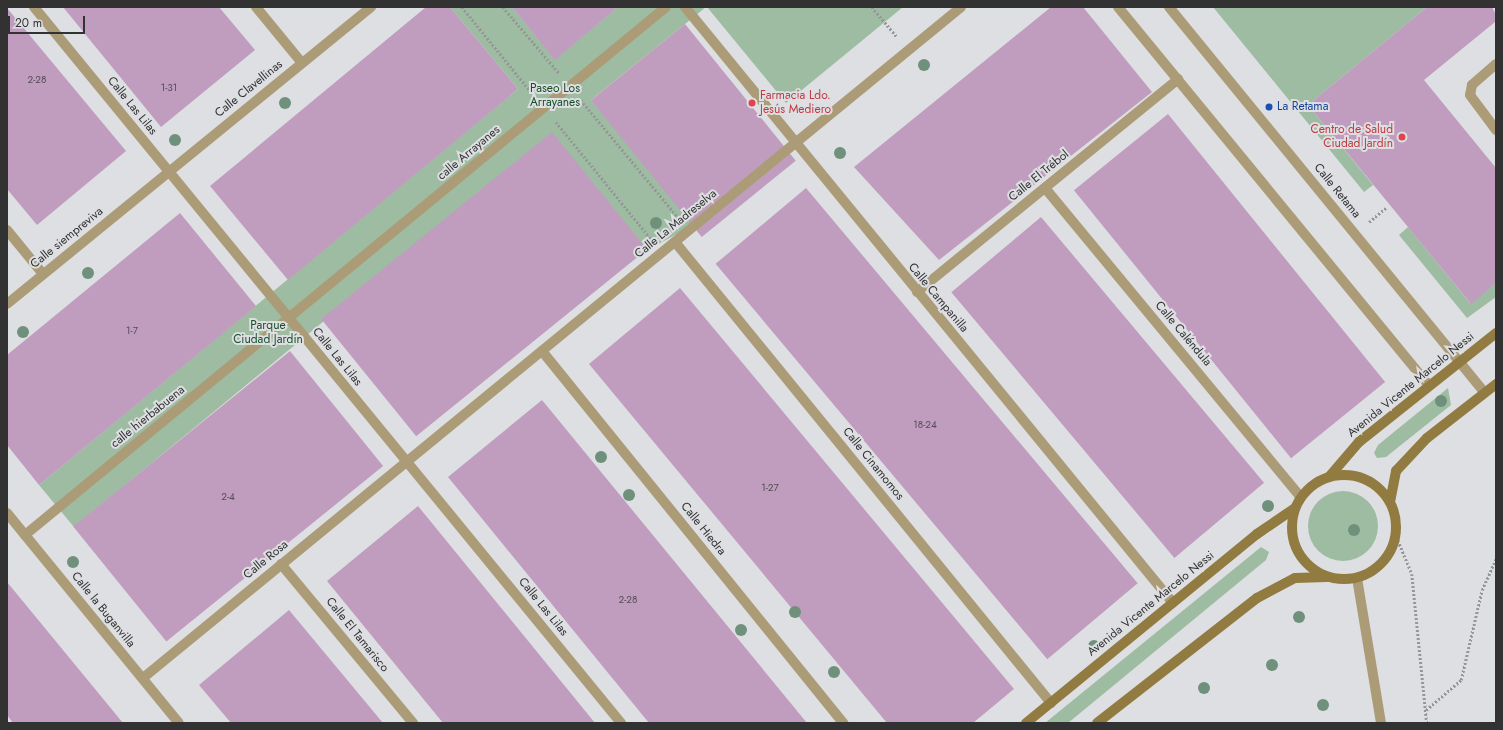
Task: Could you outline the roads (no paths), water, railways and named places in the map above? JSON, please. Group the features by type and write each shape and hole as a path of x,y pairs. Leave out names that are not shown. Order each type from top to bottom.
{"main road":[{"name":"Avenida Vicente Marcelo Nessi","path":"1329,477 1359,442 1458,361 1496,333"},
{"path":"1097,723 1257,598 1295,578 1357,578 1382,562 1396,533 1390,502 1396,471 1427,438 1496,384"},
{"path":"1328,577 1313,570 1301,557 1294,542 1291,525 1295,508 1308,488 1329,477 1347,475 1364,479 1379,488 1390,502"},
{"name":"Avenida Vicente Marcelo Nessi","path":"1026,723 1257,534 1295,508"}],"street":[{"name":"Calle Las Lilas","path":"34,7 621,723"},
{"path":"256,7 302,63"},
{"name":"Calle Clavellinas","path":"144,192 371,7"},
{"name":"calle Arrayanes","path":"289,318 666,7"},
{"name":"Calle Campanilla","path":"685,7 916,292 1173,603"},
{"name":"Calle La Madreselva","path":"406,462 961,7"},
{"path":"1118,7 1429,385"},
{"name":"Calle Retama","path":"1169,7 1484,392"},
{"path":"1496,64 1472,85 1470,95 1496,130"},
{"name":"Calle El Trébol","path":"916,292 1178,80"},
{"name":"Calle Caléndula","path":"1045,188 1301,498"},
{"name":"Calle siempreviva","path":"7,304 144,192"},
{"path":"7,230 43,274"},
{"name":"Calle Cinamomos","path":"675,242 1051,703"},
{"name":"calle hierbabuena","path":"25,535 289,318"},
{"name":"Calle Hiedra","path":"542,351 843,723"},
{"name":"Calle Rosa","path":"143,678 406,462"},
{"name":"Calle la Buganvilla","path":"7,513 179,723"},
{"name":"Calle El Tamarisco","path":"281,564 413,723"},
{"path":"1357,578 1366,624 1381,723"}],"place":[{"name":"Farmacia Ldo. Jesús Mediero","path":"752,103"},
{"name":"La Retama","path":"1269,107"},
{"name":"Centro de Salud Ciudad Jardín","path":"1402,137"}],"park label":[{"name":"Paseo Los Arrayanes","path":"555,96"},
{"name":"Parque Ciudad Jardín","path":"268,333"}]}
